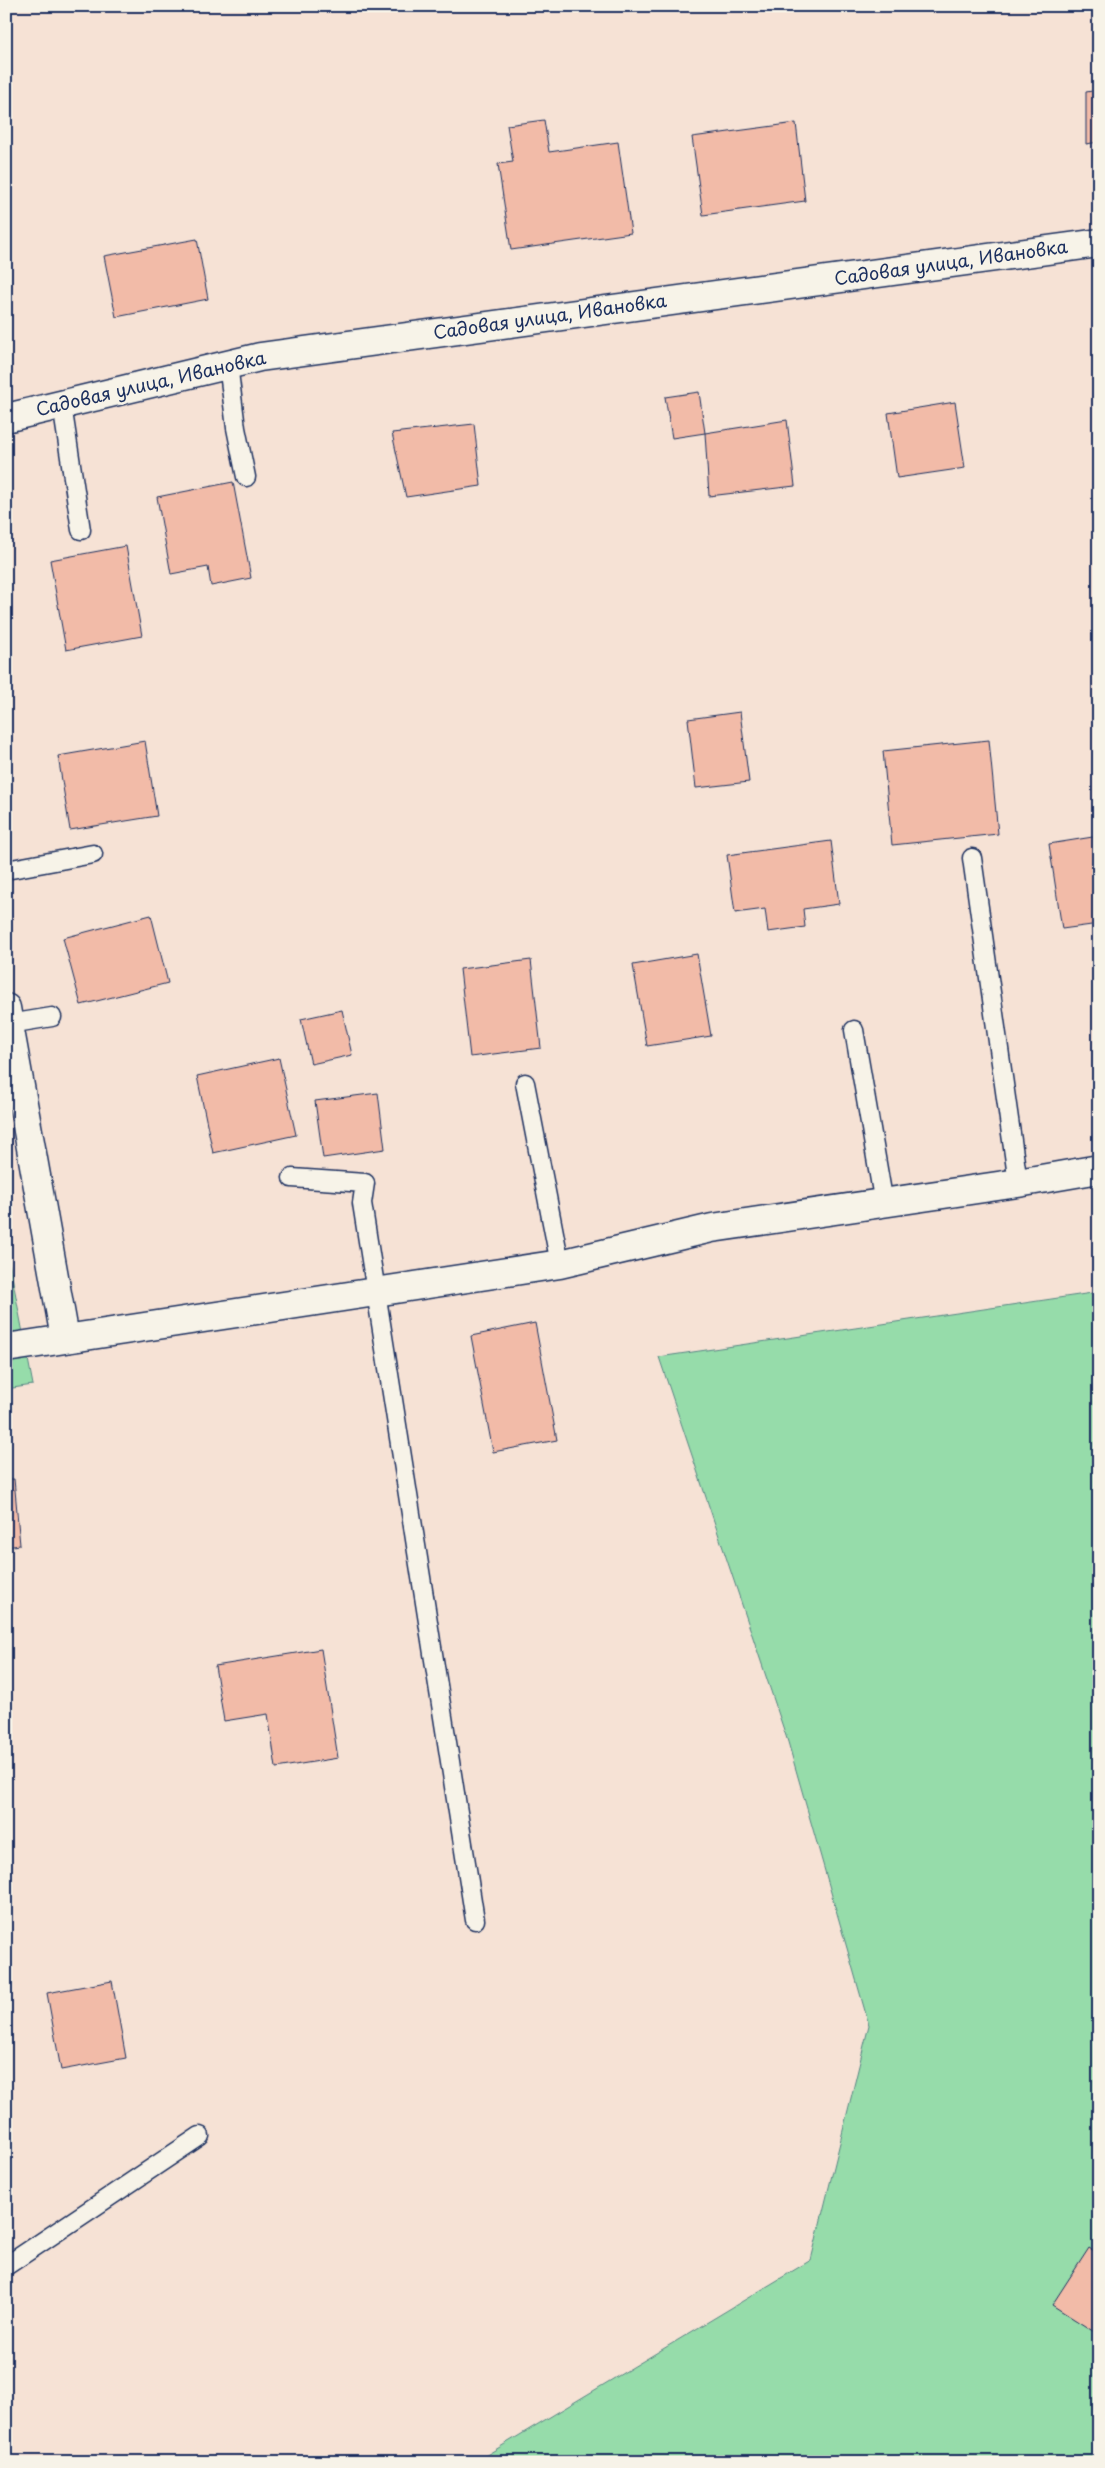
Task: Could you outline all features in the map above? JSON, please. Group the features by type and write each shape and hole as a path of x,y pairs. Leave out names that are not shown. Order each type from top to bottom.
{"street":[{"name":"Садовая улица, Ивановка","path":"6,418 270,355 1099,243"},
{"path":"8,1016 65,1338"},
{"path":"6,1348 560,1264 712,1228 884,1204 1099,1168"}],"lane":[{"path":"228,364 236,428 246,477"},
{"path":"62,405 81,530"},
{"path":"6,870 93,854"},
{"path":"972,858 1018,1183"},
{"path":"8,1016 52,1017"},
{"path":"854,1030 884,1204"},
{"path":"525,1083 560,1264"},
{"path":"292,1178 365,1184 362,1203 475,1920"},
{"path":"6,2266 200,2136"}],"green space":[{"path":"6,1245 33,1385 6,1389"},
{"path":"1099,1292 1099,2462 475,2462 811,2260 869,2025 788,1742 659,1357"}],"building":[{"path":"1099,90 1099,142 1086,144 1086,92"},
{"path":"544,120 549,152 618,142 631,233 511,250 498,164 513,162 507,125"},
{"path":"796,123 805,201 703,215 692,137"},
{"path":"197,239 208,299 116,317 104,256"},
{"path":"699,392 705,433 672,438 665,397"},
{"path":"955,402 965,468 897,478 888,413"},
{"path":"787,420 795,486 709,496 705,433"},
{"path":"474,424 481,486 406,497 392,433"},
{"path":"233,482 251,578 211,586 208,567 171,574 157,497"},
{"path":"126,546 142,636 66,650 50,560"},
{"path":"740,712 749,782 696,788 688,719"},
{"path":"989,740 998,834 892,845 883,751"},
{"path":"145,741 157,816 70,830 58,756"},
{"path":"1099,836 1099,924 1062,929 1049,844"},
{"path":"831,841 839,904 803,909 805,927 768,932 765,909 735,913 727,855"},
{"path":"151,915 168,983 81,1005 63,938"},
{"path":"697,954 711,1036 647,1046 633,965"},
{"path":"531,960 541,1048 470,1057 460,969"},
{"path":"342,1010 352,1055 311,1064 301,1019"},
{"path":"279,1058 296,1135 213,1153 197,1076"},
{"path":"378,1093 385,1149 323,1158 315,1101"},
{"path":"535,1323 557,1440 493,1452 471,1336"},
{"path":"14,1479 20,1545 6,1547 6,1480"},
{"path":"321,1649 338,1758 276,1768 268,1714 224,1721 215,1666"},
{"path":"112,1981 126,2058 61,2070 47,1993"},
{"path":"1089,2248 1099,2254 1099,2335 1052,2305"}]}
